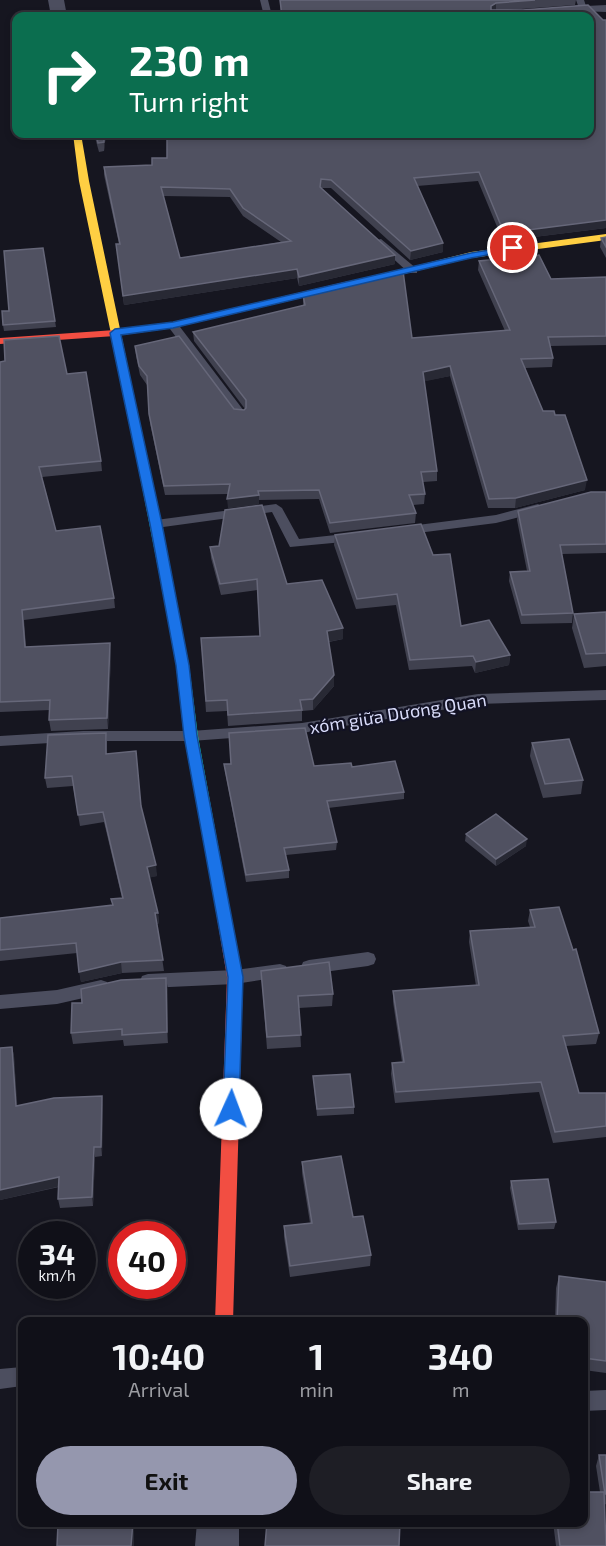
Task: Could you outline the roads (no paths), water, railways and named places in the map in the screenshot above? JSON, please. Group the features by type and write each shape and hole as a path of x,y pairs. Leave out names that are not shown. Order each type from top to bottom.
{"street":[{"path":"78,138 84,181 156,524 183,665 191,736 235,977 224,1317"},
{"path":"0,341 115,333 173,325 490,252 606,237"},
{"path":"217,1546 218,1527"}],"lane":[{"path":"572,10 581,4 606,7"},
{"path":"369,231 413,271"},
{"path":"173,325 240,414"},
{"path":"389,532 496,519 548,506"},
{"path":"156,524 276,508 295,544 366,535"},
{"name":"xóm giữa Dương Quan","path":"0,741 83,736 191,736 302,728 478,699 606,695"},
{"path":"0,1002 57,997 127,982 235,977 368,959"},
{"path":"0,1379 18,1377"},
{"path":"588,1401 606,1400"}]}
